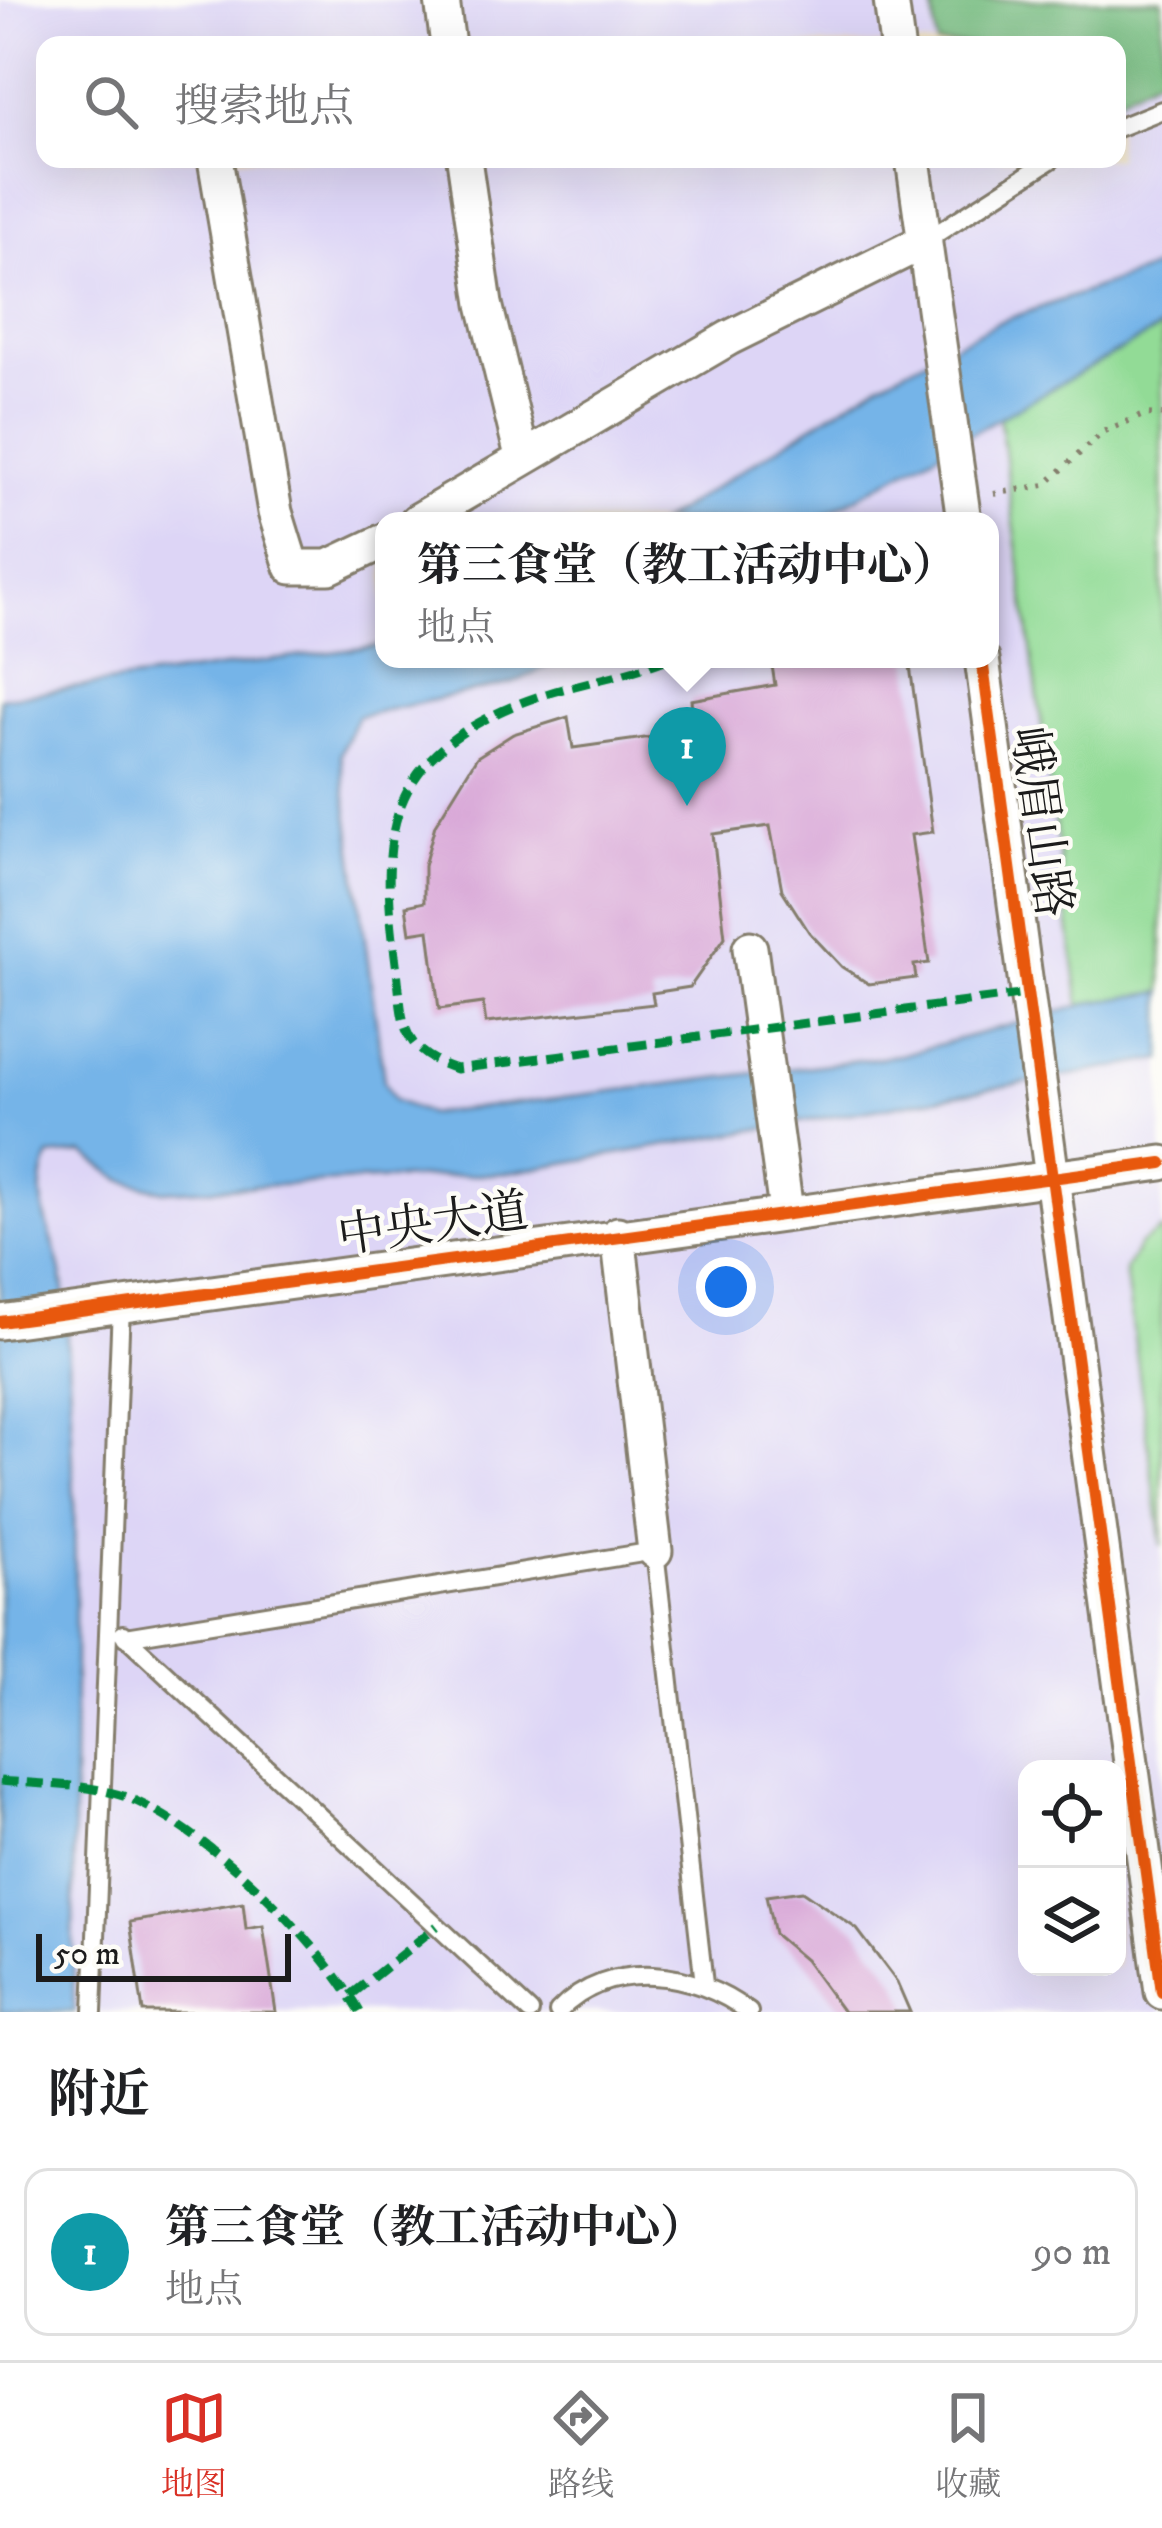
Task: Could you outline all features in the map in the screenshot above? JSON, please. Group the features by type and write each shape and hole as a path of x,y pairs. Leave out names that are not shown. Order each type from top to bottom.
{"street":[{"path":"442,0 447,36"},
{"path":"891,0 896,36"},
{"path":"217,168 275,512 292,567 329,567 375,545"},
{"path":"465,168 485,304 522,456"},
{"path":"914,168 962,510"},
{"path":"432,512 729,338 925,241"},
{"name":"峨眉山路","path":"983,668 1162,1992"},
{"path":"750,948 786,1211"},
{"name":"中央大道","path":"0,1322 1162,1163"},
{"path":"619,1234 655,1551"}],"lane":[{"path":"1126,124 1162,110"},
{"path":"925,241 1038,168"},
{"path":"93,2012 121,1306"},
{"path":"125,1636 655,1551 704,1984"},
{"path":"109,1621 530,2012"},
{"path":"558,2012 606,1982 655,1974 704,1984 749,2012"}],"path":[{"path":"962,510 1045,485 1103,431 1146,414 1162,415"}],"shaded area":[{"path":"0,0 1162,0 1162,2012 0,2012"}],"green space":[{"path":"932,0 1162,0 1162,74 1126,94 1126,36 936,36"},
{"path":"1162,327 1162,993 1080,1006 999,414"},
{"path":"1162,1229 1162,1546 1125,1270 1140,1244"}],"water":[{"path":"1162,265 1162,327 830,512 676,512 879,383 999,322"},
{"path":"375,646 375,668 543,668 513,683 358,716 340,754 384,1081 394,1100 429,1114 901,1055 1094,1002 1162,992 1162,1059 507,1173 163,1191 122,1180 84,1153 50,1156 42,1201 64,1288 72,1442 74,2012 0,2012 0,698"}],"building":[{"path":"772,668 910,668 933,832 911,835 929,963 914,965 916,978 869,984 842,967 809,932 782,890 770,826 713,834 725,937 690,987 652,993 654,1004 486,1023 483,1003 439,1009 429,930 410,933 406,906 424,902 424,866 435,825 477,757 513,734 568,717 573,748 695,731 691,700 775,685"},
{"path":"802,1891 857,1929 897,1982 910,2012 843,2012 805,1960 774,1934 766,1896"},
{"path":"243,1903 246,1929 263,1926 276,2012 143,2012 130,1922"}],"marked path":[{"path":"641,668 555,691 474,725 440,749 416,776 392,839 389,876 402,1016 422,1052 456,1069 1027,994"},
{"path":"0,1781 106,1791 168,1819 262,1893 318,1953 360,2012"},
{"path":"351,1995 437,1926"}],"cycle path":[{"path":"983,668 1162,1992"},
{"path":"0,1322 1162,1163"}],"place":[{"name":"第三食堂（教工活动中心）","path":"687,806"}]}
